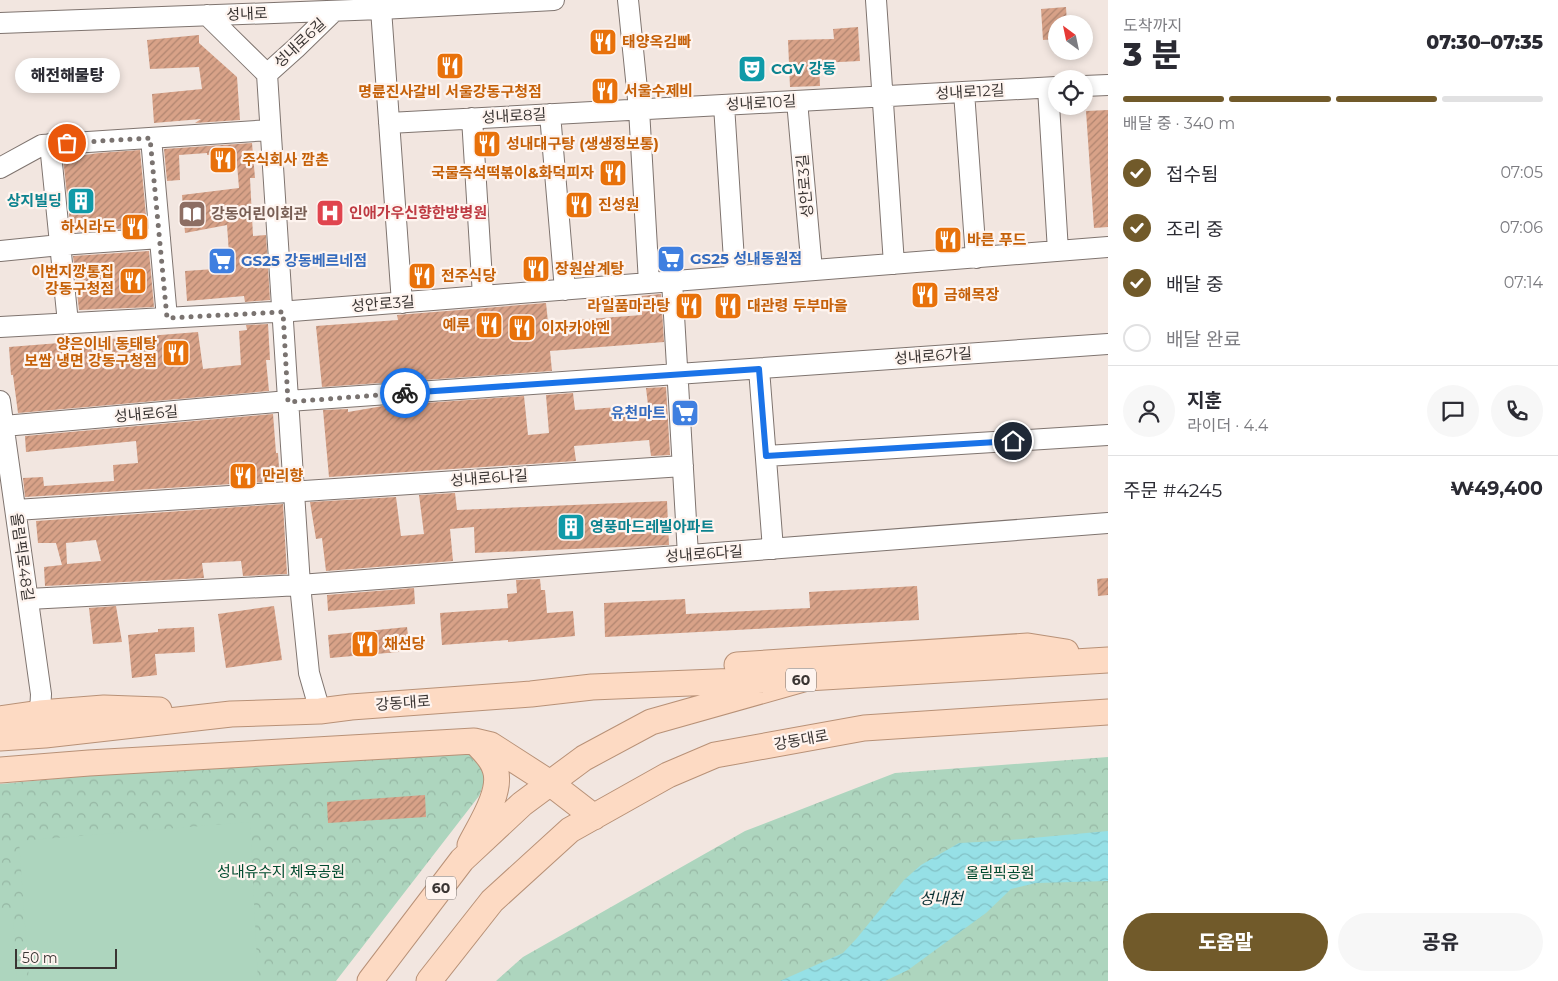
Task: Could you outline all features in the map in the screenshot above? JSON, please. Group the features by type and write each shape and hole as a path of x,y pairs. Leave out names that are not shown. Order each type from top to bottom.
{"main road":[{"path":"394,703 503,680 1028,646 1108,659"},
{"name":"강동대로","path":"0,738 45,735 231,714 320,711 394,703 531,694 592,687 807,678 1108,659"},
{"name":"강동대로","path":"370,981 462,860 522,804 584,758 651,722 807,678"},
{"path":"0,719 40,712 104,708 231,714"},
{"path":"294,751 315,742 321,728 320,711"},
{"name":"강동대로","path":"429,981 492,901 570,830 668,775 694,763 715,756 864,728 1108,712"},
{"path":"462,860 489,807 498,782 495,768 487,754 474,741"},
{"path":"0,770 474,741 491,745 573,799 594,817"}],"street":[{"name":"성내로","path":"0,23 201,10 381,10 554,0"},
{"path":"628,0 639,109 649,283"},
{"path":"876,0 894,264"},
{"name":"성내로6길","path":"201,10 267,74 300,585 309,673 320,711"},
{"path":"381,10 402,302"},
{"name":"성내로6길","path":"267,74 334,11"},
{"path":"1093,86 1108,85"},
{"name":"성내로12길","path":"883,96 1048,88"},
{"path":"964,92 976,258"},
{"name":"성내로10길","path":"639,109 883,96"},
{"name":"성안로3길","path":"797,101 812,270"},
{"path":"724,105 735,276"},
{"name":"성내로8길","path":"389,123 639,109"},
{"path":"550,114 565,290"},
{"path":"1053,115 1058,251"},
{"path":"472,118 483,296"},
{"path":"0,168 42,145 270,130"},
{"path":"150,138 167,318"},
{"path":"50,144 68,323"},
{"path":"0,251 160,238"},
{"name":"성안로3길","path":"283,312 1108,247"},
{"path":"672,281 688,555"},
{"path":"0,327 283,312"},
{"name":"성내로6가길","path":"288,402 1108,344"},
{"path":"759,369 773,549"},
{"name":"올림픽로48길","path":"0,401 41,694 40,712"},
{"name":"성내로6길","path":"4,426 288,402"},
{"path":"766,456 1108,435"},
{"name":"성내로6나길","path":"294,491 683,466"},
{"path":"16,510 294,491"},
{"name":"성내로6다길","path":"300,585 1108,523"},
{"path":"28,599 300,585"}],"green space":[{"name":"성내유수지 체육공원","path":"468,753 479,761 484,771 479,796 336,981 0,981 0,784 171,768 443,756"},
{"name":"올림픽공원","path":"1108,757 1108,981 496,981 523,957 745,831 895,773"},
{"path":"250,822 258,981 29,981 19,841"},
{"path":"0,912 13,912 17,981 0,981"}],"water":[{"name":"성내천","path":"1108,831 1108,881 1036,883 1011,889 986,913 908,970 885,981 780,981 843,953 904,880 921,865 959,843"}],"building":[{"path":"1066,7 1066,15 1048,15 1048,40 1043,40 1041,9"},
{"path":"858,27 860,61 819,63 820,86 790,87 788,40 834,39 833,29"},
{"path":"199,35 199,43 237,77 240,120 195,123 201,119 154,123 152,94 202,89 199,67 150,69 147,40"},
{"path":"1108,110 1108,227 1094,228 1086,115 1093,115 1093,111"},
{"path":"252,143 255,178 250,178 253,236 266,235 270,300 245,302 244,296 187,301 185,271 230,268 227,225 185,233 182,195 239,188 236,152 179,155 180,180 167,181 164,149"},
{"path":"140,150 147,227 71,232 63,158"},
{"path":"149,251 154,307 79,310 73,256"},
{"path":"661,294 664,342 550,351 552,371 322,387 316,326 398,320 397,315 546,303 548,322 642,315 641,296"},
{"path":"268,324 270,360 266,360 269,391 18,413 13,375 11,375 9,347 198,332 203,369 241,365 239,331 247,330 246,325"},
{"path":"666,387 670,455 651,456 649,440 574,446 576,461 329,477 323,410 348,409 348,412 383,406 524,396 528,435 549,433 546,395 573,393 575,410 648,405 646,388"},
{"path":"273,414 280,481 25,497 23,478 43,477 44,486 114,481 113,465 138,463 136,441 26,452 25,436"},
{"path":"455,493 457,510 667,501 669,545 475,553 474,527 450,529 453,561 326,571 322,538 316,539 310,502 396,497 401,536 424,534 419,495"},
{"path":"283,504 287,574 243,576 241,561 202,563 204,578 45,586 44,567 62,565 56,543 38,543 36,521","holes":["96,540 101,561 67,564 66,543"]},
{"path":"1108,578 1108,595 1098,596 1097,579"},
{"path":"540,579 541,590 545,590 547,613 573,611 575,636 442,645 440,613 508,608 507,594 517,593 516,580"},
{"path":"917,586 919,620 605,637 604,603 685,599 686,614 810,608 809,592"},
{"path":"414,588 415,604 328,611 327,595"},
{"path":"116,606 122,642 93,644 89,608"},
{"path":"274,606 282,660 226,668 218,614"},
{"path":"194,627 195,652 155,654 157,675 132,678 128,635 158,632 158,629"},
{"path":"407,627 410,651 330,658 328,635"},
{"path":"425,795 426,817 328,823 327,802"}],"way so far":[{"path":"67,143 150,138 167,318 283,312 288,402 405,393"}],"place":[{"name":"태양옥김빠","path":"603,42"},
{"name":"명륜진사갈비 서울강동구청점","path":"450,66"},
{"name":"CGV 강동","path":"752,69"},
{"name":"서울수제비","path":"605,91"},
{"name":"해전해물탕","path":"67,143"},
{"name":"성내대구탕 (생생정보통)","path":"487,144"},
{"name":"주식회사 깜촌","path":"223,160"},
{"name":"국물즉석떡볶이&화덕피자","path":"613,173"},
{"name":"상지빌딩","path":"81,201"},
{"name":"진성원","path":"579,205"},
{"name":"인애가우신향한방병원","path":"330,213"},
{"name":"강동어린이회관","path":"192,214"},
{"name":"하시라도","path":"135,227"},
{"name":"바른 푸드","path":"948,240"},
{"name":"GS25 성내동원점","path":"671,259"},
{"name":"GS25 강동베르네점","path":"222,261"},
{"name":"장원삼계탕","path":"536,269"},
{"name":"전주식당","path":"422,276"},
{"name":"이번지깡통집 강동구청점","path":"133,281"},
{"name":"금해목장","path":"925,295"},
{"name":"라일품마라탕","path":"689,306"},
{"name":"대관령 두부마을","path":"728,306"},
{"name":"예루","path":"489,325"},
{"name":"이자카야엔","path":"522,328"},
{"name":"양은이네 동태탕 보쌈 냉면 강동구청점","path":"176,353"},
{"name":"유천마트","path":"685,413"},
{"name":"만리향","path":"243,476"},
{"name":"영풍마드레빌아파트","path":"571,527"},
{"name":"채선당","path":"365,644"}],"route":[{"path":"405,393 759,369 766,456 1013,441"}]}
